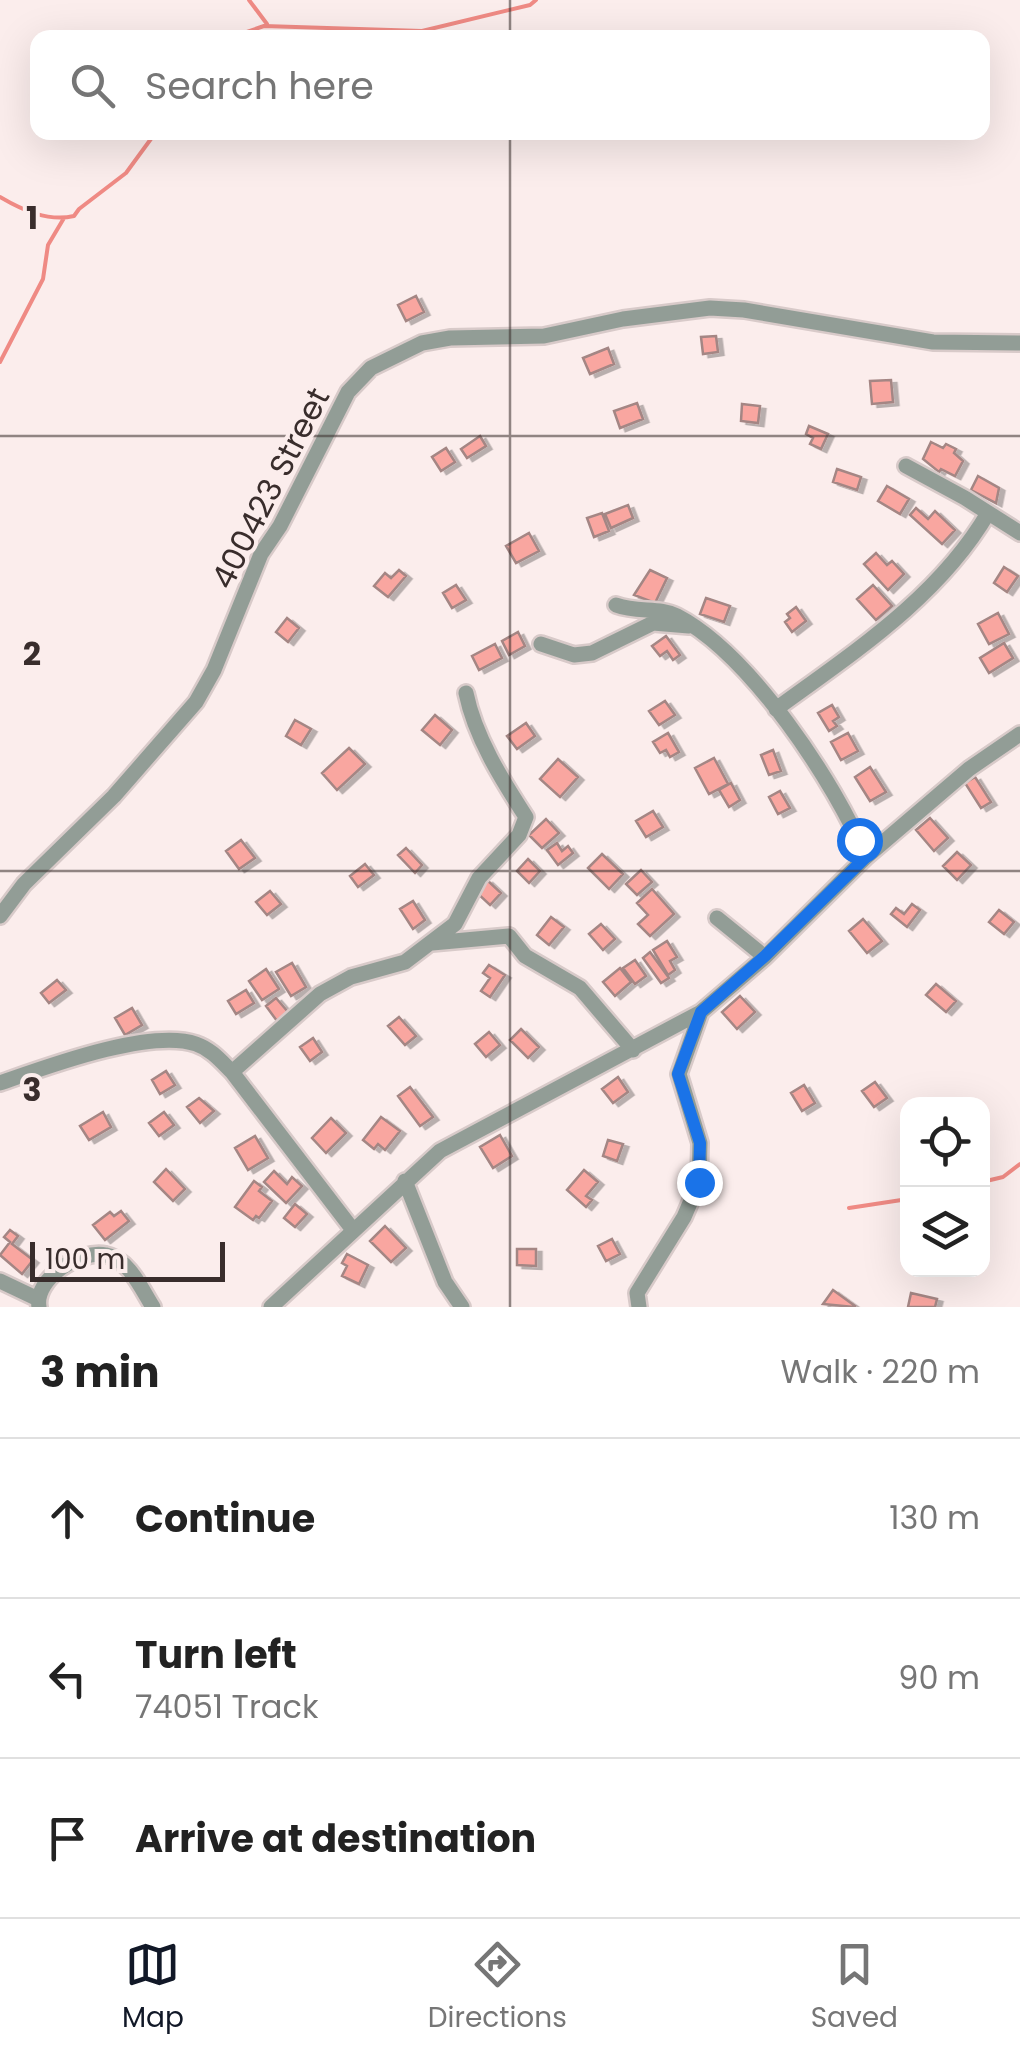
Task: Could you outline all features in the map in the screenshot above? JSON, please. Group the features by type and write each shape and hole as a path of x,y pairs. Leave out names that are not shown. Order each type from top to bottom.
{"street":[{"name":"400423 Street","path":"0,916 24,884 114,796 196,702 214,670 261,554 280,526 348,392 371,368 422,343 450,338 544,336 623,319 710,308 744,310 933,342 1020,343"},
{"path":"906,466 1020,534"},
{"path":"776,709 918,600 971,542 988,512"},
{"path":"616,605 636,612 673,614 719,645 776,709 842,806 866,857"},
{"path":"541,644 574,656 592,653 653,623 693,626"},
{"path":"232,1072 340,981 405,962 432,943 455,924 478,878 519,835 526,818 471,718 466,693"},
{"path":"270,1307 440,1151 701,1012 765,956 866,857 969,769 1020,734"},
{"path":"716,918 765,956"},
{"path":"432,943 509,936 525,956 580,988 634,1050"},
{"path":"639,1307 637,1294 684,1217 699,1182 700,1143 678,1074 701,1012"},
{"path":"0,1083 64,1062 148,1042 198,1044 215,1054 232,1072 353,1230"},
{"path":"405,1181 445,1282 462,1307"},
{"path":"0,1281 38,1303 46,1281 72,1262 104,1254 117,1260 134,1277 153,1307"}],"building":[{"path":"416,296 424,312 406,321 398,305"},
{"path":"716,336 718,352 703,354 701,337"},
{"path":"608,348 614,364 590,374 583,358"},
{"path":"891,380 893,402 872,404 870,381"},
{"path":"637,403 643,419 620,428 614,411"},
{"path":"742,404 760,406 758,423 741,421"},
{"path":"809,426 828,434 821,449 810,444 813,438 806,434"},
{"path":"480,436 486,446 467,458 461,449"},
{"path":"931,442 956,449 954,453 963,461 955,476 941,469 939,472 923,459"},
{"path":"446,448 455,462 441,471 432,457"},
{"path":"837,469 861,477 857,490 833,482"},
{"path":"978,476 999,488 996,503 971,490"},
{"path":"887,486 909,499 900,514 878,501"},
{"path":"628,505 633,518 611,528 605,514"},
{"path":"916,508 928,519 935,511 955,530 942,544 910,515"},
{"path":"602,513 609,531 594,537 587,518"},
{"path":"529,533 539,551 516,563 506,546"},
{"path":"876,553 887,565 892,561 904,574 888,590 864,564"},
{"path":"1004,567 1018,576 1007,592 994,583"},
{"path":"399,570 406,576 388,597 374,586 385,573 391,578"},
{"path":"650,570 667,578 655,603 634,595"},
{"path":"456,585 466,600 452,608 443,593"},
{"path":"873,585 892,606 876,620 857,599"},
{"path":"706,598 730,606 724,622 700,614"},
{"path":"796,607 806,621 792,632 785,622 790,618 787,614"},
{"path":"998,613 1009,634 989,644 978,624"},
{"path":"287,618 299,628 288,642 276,632"},
{"path":"518,632 525,646 509,655 502,641"},
{"path":"666,636 680,655 673,660 667,651 660,656 652,646"},
{"path":"1004,643 1013,658 989,673 980,658"},
{"path":"495,644 502,658 479,670 472,656"},
{"path":"665,701 675,715 659,725 649,711"},
{"path":"832,705 839,717 833,721 837,726 829,731 818,713"},
{"path":"435,715 452,730 440,745 422,730"},
{"path":"295,720 311,729 301,745 286,736"},
{"path":"526,723 535,736 517,749 507,736"},
{"path":"668,733 679,752 670,757 666,750 660,753 653,742"},
{"path":"848,733 858,751 841,760 831,742"},
{"path":"349,748 365,764 337,790 322,773"},
{"path":"773,750 781,771 769,775 761,755"},
{"path":"714,758 728,784 709,794 695,768"},
{"path":"558,759 578,777 560,797 540,779"},
{"path":"870,767 886,792 870,801 855,777"},
{"path":"975,777 991,802 981,808 965,783"},
{"path":"731,783 740,800 729,807 719,790"},
{"path":"780,791 790,808 778,814 769,797"},
{"path":"653,811 663,827 646,837 636,821"},
{"path":"930,818 948,838 934,851 916,830"},
{"path":"546,819 559,833 542,848 529,835"},
{"path":"241,840 255,858 239,869 226,851"},
{"path":"557,843 562,851 568,846 573,853 558,865 547,850"},
{"path":"406,848 422,865 415,873 398,855"},
{"path":"957,852 971,865 957,880 943,866"},
{"path":"602,854 623,874 609,889 588,868"},
{"path":"528,859 540,871 529,883 517,871"},
{"path":"365,864 374,875 358,887 350,876"},
{"path":"641,870 652,882 637,895 626,884"},
{"path":"487,880 501,893 490,905 476,892"},
{"path":"652,889 674,914 650,936 638,924 648,915 637,903"},
{"path":"270,891 281,904 267,915 256,902"},
{"path":"413,901 425,920 413,929 400,909"},
{"path":"912,904 920,910 907,927 891,914 896,908 904,914"},
{"path":"999,910 1014,922 1004,934 989,922"},
{"path":"551,917 564,927 549,945 537,935"},
{"path":"863,919 882,941 867,953 849,931"},
{"path":"601,924 615,939 603,950 589,934"},
{"path":"667,941 677,957 670,961 675,970 668,975 653,950"},
{"path":"650,952 669,978 661,983 643,958"},
{"path":"635,960 646,976 635,984 623,968"},
{"path":"292,963 306,987 291,996 276,972"},
{"path":"489,965 505,975 490,997 481,991 490,978 483,973"},
{"path":"620,968 631,982 615,996 603,982"},
{"path":"266,969 279,989 262,1000 249,981"},
{"path":"57,980 66,990 49,1003 41,993"},
{"path":"936,984 956,1001 946,1012 926,995"},
{"path":"246,990 254,1003 236,1014 228,1001"},
{"path":"740,996 755,1012 737,1029 722,1012"},
{"path":"276,998 288,1012 277,1021 266,1006"},
{"path":"132,1008 142,1025 125,1035 115,1018"},
{"path":"399,1017 416,1036 405,1045 388,1026"},
{"path":"521,1029 539,1047 528,1058 510,1040"},
{"path":"489,1032 500,1045 486,1057 475,1044"},
{"path":"313,1038 322,1052 310,1061 300,1047"},
{"path":"166,1071 175,1085 160,1094 152,1080"},
{"path":"618,1077 628,1092 613,1103 602,1089"},
{"path":"875,1082 887,1098 874,1107 862,1091"},
{"path":"804,1085 815,1103 802,1111 791,1093"},
{"path":"410,1087 433,1117 420,1126 398,1096"},
{"path":"199,1098 214,1111 200,1123 187,1107"},
{"path":"103,1112 111,1127 89,1140 80,1126"},
{"path":"164,1112 174,1125 159,1136 149,1123"},
{"path":"381,1117 400,1131 385,1150 378,1144 374,1149 363,1140"},
{"path":"331,1118 346,1133 326,1153 312,1138"},
{"path":"500,1135 512,1156 493,1168 480,1147"},
{"path":"255,1136 268,1158 248,1170 235,1148"},
{"path":"608,1140 623,1144 617,1161 603,1156"},
{"path":"166,1169 185,1189 173,1201 154,1182"},
{"path":"584,1170 598,1182 586,1196 592,1200 586,1207 567,1190"},
{"path":"274,1171 287,1184 292,1177 302,1186 286,1203 264,1182"},
{"path":"254,1181 272,1201 253,1220 235,1207"},
{"path":"295,1204 307,1214 295,1227 284,1218"},
{"path":"121,1211 129,1221 105,1240 93,1225 110,1212 114,1216"},
{"path":"385,1226 406,1248 391,1262 370,1241"},
{"path":"10,1230 18,1236 12,1244 33,1260 22,1274 0,1255 10,1242 4,1237"},
{"path":"612,1239 620,1254 606,1261 598,1246"},
{"path":"517,1249 536,1249 536,1266 517,1265"},
{"path":"347,1254 368,1265 359,1284 342,1276"},
{"path":"833,1290 855,1306 823,1304"},
{"path":"911,1293 937,1299 935,1307 908,1307"}],"waterway":[{"path":"249,0 267,24"},
{"path":"426,30 530,5 536,0"},
{"path":"252,30 264,26 390,30"},
{"path":"0,197 36,214 74,216 126,173 150,140"},
{"path":"0,362 43,279 48,245 64,218"},
{"path":"990,1180 1003,1177 1020,1164"},
{"path":"849,1208 900,1200"}],"route":[{"path":"699,1182 700,1143 678,1074 701,1012 736,984 866,857 859,840"}]}
